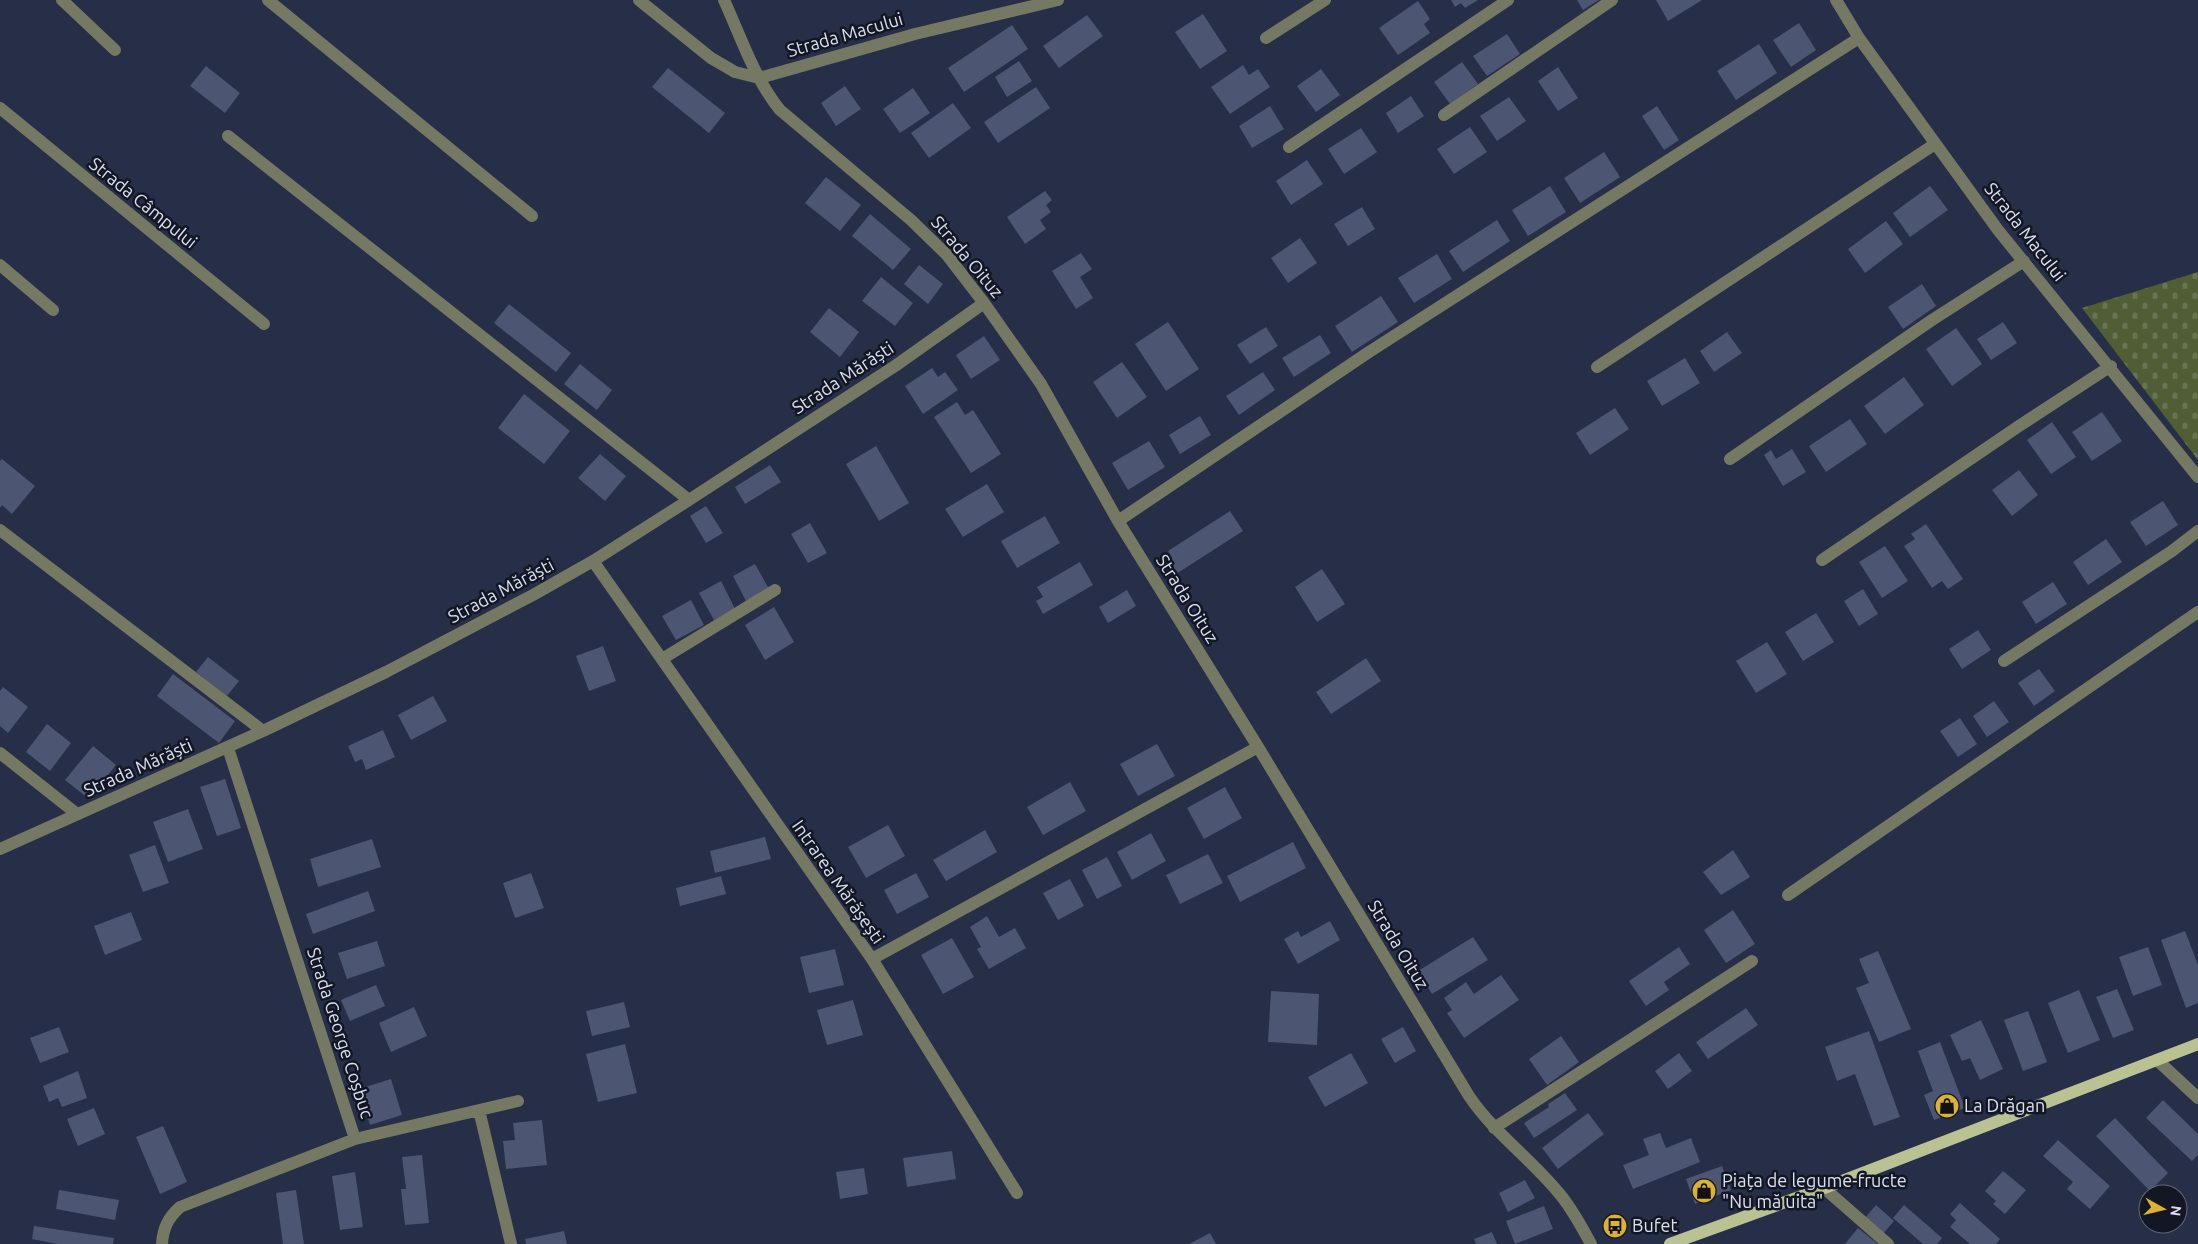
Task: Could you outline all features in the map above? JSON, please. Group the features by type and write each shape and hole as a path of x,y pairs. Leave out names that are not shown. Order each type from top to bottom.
{"main road":[{"path":"1670,1244 1696,1240 1824,1188 2198,1044"}],"street":[{"path":"62,0 115,50"},
{"path":"268,0 532,216"},
{"path":"639,0 711,58 735,72 759,78"},
{"name":"Strada Oituz","path":"724,0 766,93 780,110 911,220 947,255 984,303 1041,384 1118,521 1258,746 1469,1096 1494,1128 1557,1190 1570,1207 1591,1244"},
{"name":"Strada Macului","path":"759,78 915,34 1058,0"},
{"path":"1266,38 1324,0"},
{"path":"1289,147 1508,0"},
{"path":"1444,115 1612,0"},
{"name":"Strada Macului","path":"1836,0 1859,38 1998,230 2111,366 2198,477"},
{"path":"1118,521 1369,352 1859,38"},
{"name":"Strada Câmpului","path":"0,108 264,324"},
{"path":"228,136 689,500"},
{"path":"1597,367 1935,144"},
{"path":"1730,458 1932,320 2024,260"},
{"path":"0,265 53,310"},
{"name":"Strada Mărăști","path":"2,845 228,748 386,672 533,595 593,561 689,500 895,366 984,303"},
{"path":"1822,560 2011,431 2111,366"},
{"path":"0,530 263,731"},
{"path":"2004,661 2172,551 2198,531"},
{"name":"Intrarea Mărășești","path":"593,561 872,959 1258,746"},
{"path":"662,659 775,590"},
{"path":"1788,895 2198,612"},
{"name":"Strada George Coșbuc","path":"162,1244 166,1224 172,1214 180,1207 355,1139 228,748"},
{"path":"0,753 77,814"},
{"path":"872,959 1017,1193"},
{"path":"1494,1128 1752,960"},
{"path":"2157,1060 2198,1098"},
{"path":"355,1139 518,1101"},
{"path":"479,1110 511,1244"},
{"path":"1824,1188 1888,1244"}],"green space":[{"path":"2198,272 2198,460 2082,308"}],"building":[{"path":"1451,0 1478,0 1465,8 1461,3 1455,7"},
{"path":"1577,0 1599,0 1583,10"},
{"path":"1656,0 1702,0 1668,21"},
{"path":"1418,1 1430,19 1424,24 1430,33 1398,55 1379,28"},
{"path":"1203,14 1227,51 1200,69 1175,32"},
{"path":"1087,15 1103,36 1059,68 1043,46"},
{"path":"1799,23 1816,50 1791,67 1773,40"},
{"path":"1012,25 1028,49 964,92 948,68"},
{"path":"1507,34 1520,54 1487,76 1473,56"},
{"path":"1759,44 1777,73 1736,100 1717,71"},
{"path":"1019,61 1032,81 1007,97 995,77"},
{"path":"1462,62 1478,84 1450,104 1434,82"},
{"path":"1243,65 1249,75 1258,69 1270,87 1230,114 1211,87"},
{"path":"206,66 240,93 225,113 190,86"},
{"path":"1558,67 1578,98 1558,111 1538,81"},
{"path":"668,68 725,113 709,133 652,87"},
{"path":"1321,69 1340,95 1316,112 1297,86"},
{"path":"845,86 861,109 836,126 821,103"},
{"path":"1036,87 1050,108 998,143 984,122"},
{"path":"913,88 930,113 900,133 883,109"},
{"path":"1411,96 1424,116 1398,133 1386,113"},
{"path":"1509,97 1526,121 1497,141 1480,116"},
{"path":"953,103 971,128 929,158 911,133"},
{"path":"1270,106 1284,129 1252,148 1239,126"},
{"path":"1657,106 1679,140 1664,150 1642,116"},
{"path":"1470,127 1487,152 1454,174 1437,149"},
{"path":"1361,128 1377,152 1344,174 1328,149"},
{"path":"1604,152 1620,177 1580,203 1564,178"},
{"path":"1307,160 1323,184 1291,205 1276,181"},
{"path":"826,177 861,205 840,231 805,203"},
{"path":"1550,186 1566,212 1528,236 1512,210"},
{"path":"1930,186 1948,210 1910,237 1893,213"},
{"path":"1045,191 1052,200 1046,205 1051,212 1040,220 1046,229 1025,244 1007,217"},
{"path":"1362,207 1375,229 1348,246 1334,224"},
{"path":"870,214 911,249 893,270 852,236"},
{"path":"1497,220 1510,241 1463,272 1449,251"},
{"path":"1886,221 1903,244 1865,273 1848,249"},
{"path":"1300,238 1317,263 1288,283 1271,258"},
{"path":"1081,253 1092,269 1080,277 1093,298 1076,309 1052,271"},
{"path":"1437,254 1452,279 1414,303 1398,278"},
{"path":"919,265 943,284 928,304 904,284"},
{"path":"881,277 913,303 895,326 862,301"},
{"path":"1922,284 1936,306 1903,329 1888,307"},
{"path":"1381,296 1398,322 1352,352 1335,326"},
{"path":"509,304 571,353 556,372 494,323"},
{"path":"829,308 859,332 840,357 810,332"},
{"path":"1168,322 1199,369 1166,391 1135,344"},
{"path":"2003,322 2017,343 1991,360 1977,339"},
{"path":"1266,327 1278,346 1250,364 1237,345"},
{"path":"1956,328 1982,364 1952,386 1926,349"},
{"path":"1727,332 1742,353 1714,372 1700,351"},
{"path":"1320,335 1331,353 1294,377 1282,358"},
{"path":"984,336 1000,360 971,379 956,355"},
{"path":"1685,358 1700,383 1662,406 1647,381"},
{"path":"1122,362 1147,397 1117,418 1093,382"},
{"path":"580,364 612,390 597,410 564,384"},
{"path":"932,368 938,377 945,372 958,390 923,414 905,386"},
{"path":"1263,372 1275,390 1239,415 1226,396"},
{"path":"1904,377 1924,405 1885,434 1864,406"},
{"path":"524,394 570,431 544,464 498,428"},
{"path":"957,402 965,415 973,410 1001,454 971,473 934,417"},
{"path":"1615,408 1629,429 1590,455 1576,433"},
{"path":"2102,412 2122,441 2092,461 2072,432"},
{"path":"1200,416 1211,435 1180,454 1169,435"},
{"path":"1850,419 1867,444 1826,472 1809,446"},
{"path":"2052,422 2076,457 2051,474 2027,440"},
{"path":"1149,441 1165,467 1128,490 1112,463"},
{"path":"876,446 909,503 879,521 846,464"},
{"path":"1792,449 1806,472 1783,486 1764,455 1771,450 1776,459"},
{"path":"600,454 626,476 605,501 578,478"},
{"path":"2,459 35,486 12,514 2,505 0,508 0,461"},
{"path":"770,465 781,482 745,504 735,487"},
{"path":"2019,470 2038,495 2012,516 1992,490"},
{"path":"987,484 1004,512 963,537 945,509"},
{"path":"2163,501 2178,525 2146,546 2130,522"},
{"path":"706,506 723,533 706,543 690,516"},
{"path":"1230,511 1243,531 1173,576 1163,560 1170,555 1168,551"},
{"path":"1045,516 1060,543 1017,568 1001,541"},
{"path":"810,523 827,553 808,563 791,534"},
{"path":"1926,524 1963,579 1948,589 1942,581 1932,588 1904,546 1915,539 1911,534"},
{"path":"2106,539 2122,562 2088,585 2073,562"},
{"path":"1885,546 1908,581 1882,598 1859,562"},
{"path":"1080,562 1093,585 1043,614 1036,601 1043,597 1037,587"},
{"path":"755,564 769,589 746,601 733,576"},
{"path":"1322,569 1345,604 1317,622 1295,587"},
{"path":"721,581 735,609 714,620 699,593"},
{"path":"2053,582 2067,604 2036,624 2022,602"},
{"path":"1863,589 1878,614 1859,626 1844,601"},
{"path":"1127,590 1136,606 1108,623 1099,607"},
{"path":"691,600 704,625 676,640 662,616"},
{"path":"774,607 794,642 765,660 745,625"},
{"path":"1816,613 1834,642 1803,661 1785,632"},
{"path":"1978,630 1991,650 1962,669 1949,649"},
{"path":"1767,642 1787,674 1756,693 1736,661"},
{"path":"603,646 616,681 589,691 576,656"},
{"path":"208,657 239,681 227,696 196,672"},
{"path":"1366,658 1381,681 1331,714 1316,692"},
{"path":"2039,669 2055,691 2034,706 2018,683"},
{"path":"173,674 235,721 219,743 157,696"},
{"path":"3,687 28,707 8,733 0,726 0,691"},
{"path":"433,696 447,721 411,740 398,715"},
{"path":"1994,701 2009,722 1987,737 1973,716"},
{"path":"1960,718 1977,744 1958,757 1940,731"},
{"path":"47,724 71,743 50,771 26,752"},
{"path":"383,730 395,757 366,770 362,759 355,762 348,746"},
{"path":"1157,744 1175,776 1138,796 1120,764"},
{"path":"93,746 116,765 89,799 65,780"},
{"path":"225,779 241,828 217,836 200,787"},
{"path":"1070,782 1086,811 1043,835 1027,807"},
{"path":"1225,787 1242,818 1204,839 1187,808"},
{"path":"188,809 203,849 168,862 153,822"},
{"path":"888,825 905,856 866,878 848,847"},
{"path":"985,830 997,852 946,881 933,860"},
{"path":"1151,833 1166,861 1132,880 1117,852"},
{"path":"765,837 771,859 715,873 710,851"},
{"path":"372,839 381,867 318,887 310,859"},
{"path":"1293,842 1306,868 1240,902 1227,876"},
{"path":"155,845 169,883 143,892 129,855"},
{"path":"1733,850 1750,877 1721,895 1703,872"},
{"path":"1208,854 1223,883 1180,904 1166,875"},
{"path":"1107,857 1122,886 1097,899 1082,870"},
{"path":"531,873 544,908 515,918 503,883"},
{"path":"916,873 929,897 897,914 884,890"},
{"path":"721,876 726,894 680,906 676,888"},
{"path":"1070,879 1084,906 1058,920 1043,893"},
{"path":"368,891 375,911 313,934 306,914"},
{"path":"1733,910 1755,944 1726,963 1704,930"},
{"path":"131,912 142,940 105,955 94,926"},
{"path":"987,916 999,937 1015,928 1026,948 989,969 977,949 981,947 970,927"},
{"path":"1330,921 1340,940 1298,964 1284,939 1298,931 1301,937"},
{"path":"2185,931 2198,965 2198,1003 2186,1008 2161,940"},
{"path":"1473,937 1488,960 1432,994 1418,971"},
{"path":"952,938 974,977 943,994 921,955"},
{"path":"377,941 385,966 347,979 338,953"},
{"path":"1679,947 1690,964 1664,982 1669,990 1646,1006 1629,981"},
{"path":"2148,947 2162,985 2133,996 2119,957"},
{"path":"835,949 844,985 809,993 800,957"},
{"path":"1878,951 1911,1029 1879,1042 1856,988 1869,983 1859,959"},
{"path":"1501,975 1519,1000 1464,1038 1447,1013 1452,1010 1444,998 1466,982 1474,994"},
{"path":"376,985 385,1006 350,1021 341,1000"},
{"path":"2117,989 2134,1030 2113,1038 2096,997"},
{"path":"2079,990 2100,1040 2068,1053 2048,1003"},
{"path":"1271,991 1319,994 1317,1045 1268,1042"},
{"path":"853,1000 863,1035 827,1045 817,1010"},
{"path":"624,1002 630,1027 592,1036 586,1011"},
{"path":"414,1007 427,1036 391,1052 379,1023"},
{"path":"1746,1008 1758,1025 1708,1059 1696,1042"},
{"path":"2028,1011 2047,1062 2023,1071 2004,1020"},
{"path":"1981,1020 2003,1069 1980,1080 1970,1058 1962,1061 1950,1035"},
{"path":"59,1027 69,1052 40,1063 30,1038"},
{"path":"1403,1027 1416,1051 1395,1063 1381,1039"},
{"path":"1869,1031 1900,1117 1874,1126 1855,1074 1837,1081 1825,1047"},
{"path":"1561,1036 1579,1062 1547,1085 1529,1059"},
{"path":"1940,1042 1965,1108 1934,1120 1924,1095 1933,1091 1918,1051"},
{"path":"625,1044 637,1093 598,1102 586,1054"},
{"path":"1351,1053 1368,1083 1325,1107 1308,1077"},
{"path":"1679,1053 1692,1071 1668,1089 1655,1071"},
{"path":"78,1071 87,1098 62,1107 58,1098 49,1102 43,1086"},
{"path":"391,1079 402,1115 370,1125 359,1089"},
{"path":"1565,1093 1577,1110 1534,1138 1524,1123 1549,1107 1548,1104"},
{"path":"2163,1100 2198,1134 2198,1155 2192,1161 2146,1118"},
{"path":"94,1108 105,1134 78,1146 67,1119"},
{"path":"1588,1113 1604,1134 1558,1169 1542,1148"},
{"path":"2115,1118 2168,1173 2157,1184 2143,1184 2096,1136"},
{"path":"542,1120 547,1165 506,1169 503,1141 515,1140 513,1123"},
{"path":"163,1126 187,1182 160,1194 136,1137"},
{"path":"1660,1133 1666,1148 1691,1138 1700,1162 1633,1189 1623,1165 1649,1155 1643,1139"},
{"path":"2058,1140 2110,1186 2090,1209 2067,1189 2073,1182 2043,1156"},
{"path":"952,1151 956,1179 907,1187 903,1158"},
{"path":"422,1155 429,1223 405,1225 401,1189 406,1189 402,1157"},
{"path":"1722,1166 1731,1190 1695,1204 1686,1179"},
{"path":"864,1168 868,1194 840,1199 836,1172"},
{"path":"2003,1171 2026,1190 2005,1214 1993,1204 1996,1201 1985,1191"},
{"path":"355,1172 363,1227 340,1230 332,1176"},
{"path":"1525,1180 1535,1198 1508,1212 1499,1193"},
{"path":"59,1190 119,1200 115,1220 56,1209"},
{"path":"296,1190 304,1244 283,1244 276,1193"},
{"path":"1960,1203 2000,1239 1996,1244 1970,1244 1950,1227 1956,1220 1950,1214"},
{"path":"1876,1205 1894,1221 1883,1234 1865,1218"},
{"path":"1904,1205 1942,1238 1937,1244 1923,1244 1893,1218"},
{"path":"1544,1206 1553,1229 1515,1244 1506,1221"},
{"path":"34,1226 114,1238 113,1244 57,1244 32,1239"},
{"path":"1858,1228 1878,1244 1845,1244"},
{"path":"564,1231 567,1244 526,1244 525,1239"},
{"path":"1492,1232 1497,1244 1476,1244 1474,1239"},
{"path":"1210,1233 1216,1244 1189,1244"}],"place":[{"name":"La Drăgan","path":"1947,1106"},
{"name":"Piața de legume-fructe \"Nu mă uita\"","path":"1704,1191"},
{"name":"Bufet","path":"1615,1226"}]}
